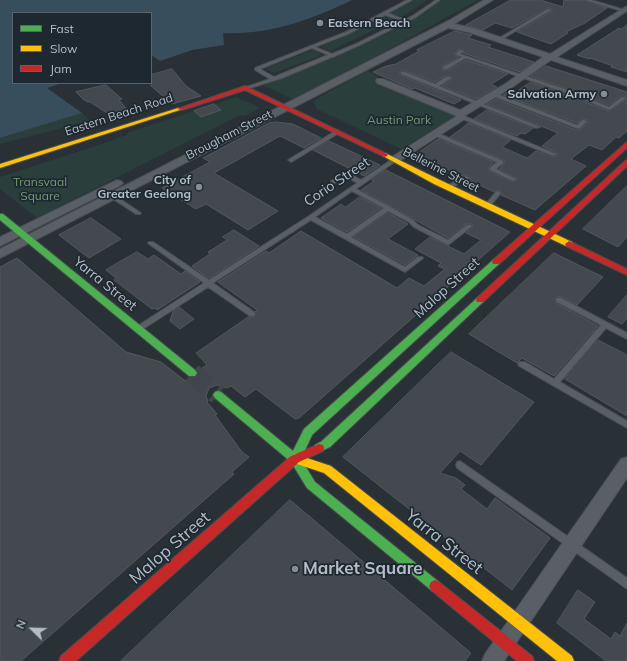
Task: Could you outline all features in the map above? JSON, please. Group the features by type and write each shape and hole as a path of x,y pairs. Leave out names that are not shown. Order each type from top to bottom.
{"street":[{"path":"285,107 298,102 449,24 489,0"},
{"name":"Corio Street","path":"394,160 462,116 478,103 495,95 521,76 625,9"},
{"path":"449,24 627,83"},
{"path":"380,81 462,116"},
{"name":"Bellerine Street","path":"245,88 394,160 448,188 534,227 627,272"},
{"name":"Eastern Beach Road","path":"0,166 245,88"},
{"name":"Brougham Street","path":"0,254 23,236 193,149 285,107"},
{"name":"Malop Street","path":"66,661 295,459 326,444 379,381 534,227 627,144"},
{"name":"Malop Street","path":"295,459 308,432 379,381 550,235 627,162"},
{"path":"604,165 618,171"},
{"name":"Yarra Street","path":"0,216 192,373"},
{"name":"Brougham Street","path":"0,242 23,236"},
{"name":"Yarra Street","path":"218,395 295,459 310,485 527,661"},
{"name":"Yarra Street","path":"295,459 326,469 567,661"},
{"path":"492,661 627,464"}],"lane":[{"path":"272,78 257,70 314,48 386,14 410,0"},
{"path":"245,88 333,56 405,20 438,0"},
{"path":"587,0 625,9"},
{"path":"498,40 549,10"},
{"path":"386,14 405,20"},
{"path":"314,48 333,56"},
{"path":"461,51 457,54 610,109 624,98"},
{"path":"445,68 465,57"},
{"path":"403,73 538,127"},
{"path":"435,86 448,78"},
{"path":"495,95 578,127 585,121"},
{"path":"462,116 553,154"},
{"path":"291,160 337,132"},
{"path":"435,134 501,162 492,169 513,179"},
{"name":"Corio Street","path":"138,329 311,217 394,160"},
{"path":"333,182 345,174 362,183"},
{"path":"448,188 466,178"},
{"path":"352,189 448,243 469,226"},
{"path":"107,193 138,213"},
{"path":"486,206 498,193"},
{"path":"347,238 388,208"},
{"path":"311,217 405,270 420,258"},
{"path":"151,243 252,314"},
{"path":"559,300 627,336"},
{"path":"555,383 605,325"},
{"path":"522,364 627,425"},
{"path":"460,465 627,584"}],"green space":[{"path":"414,0 428,0 401,17 391,13"},
{"path":"442,0 478,0 364,63 293,99 263,85 349,51 396,29"},
{"path":"385,17 395,20 330,51 321,47"},
{"path":"313,50 322,55 274,73 267,69 267,68"},
{"name":"Austin Park","path":"367,71 379,76 377,77 379,79 456,117 401,149 317,109 314,102 318,98"},
{"name":"Transvaal Square","path":"237,97 260,108 245,116 240,115 37,218 0,189 0,177 117,139 116,138 128,135 127,133"},
{"path":"82,113 90,121 0,144 0,138"}],"water":[{"path":"0,0 352,0 321,14 289,25 257,32 223,33 224,45 192,50 160,61 152,56 152,12 12,12 12,84 59,84 47,88 82,113 0,138"}],"building":[{"path":"511,0 540,0 563,7 564,0 584,0 607,8 585,23 566,32 568,33 551,44 517,32 552,11 552,9 548,8 512,28 495,23 483,30 466,25"},
{"path":"627,25 627,72 590,58 577,55 619,28 621,29"},
{"path":"455,31 472,35 468,38 491,45 488,47 534,62 520,72 463,53 464,50 459,49 454,54 459,57 442,66 442,70 448,70 466,60 508,74 491,84 497,87 476,99 442,86 451,80 452,77 450,76 445,76 435,82 406,71 400,71 400,75 461,100 454,104 415,88 412,89 373,72 386,66 396,64 419,51 417,50"},
{"path":"546,66 627,92 627,97 621,96 609,105 531,76"},
{"path":"172,69 186,86 201,96 172,104 151,86 152,75"},
{"path":"531,82 609,111 627,99 627,131 619,138 616,137 602,150 589,145 571,159 586,166 535,210 501,195 502,193 499,190 494,192 469,180 470,177 467,175 462,176 415,155 438,139 494,162 489,167 489,171 512,182 517,180 517,178 499,169 504,164 504,160 450,137 468,123 511,140 502,147 527,158 536,151 550,156 556,156 557,153 542,146 558,133 487,104 496,99 576,130 581,129 588,122 588,120 583,119 577,123 503,95 509,91 514,93"},
{"path":"106,85 122,99 119,100 130,113 113,117 90,102 84,100 76,92"},
{"path":"214,104 221,110 201,117 194,111"},
{"path":"487,110 533,128 525,134 521,133 517,136 474,119"},
{"path":"276,122 293,124 321,138 304,148 280,136 214,173 278,211 248,230 206,204 196,209 162,188 210,162 203,158 269,123"},
{"path":"329,141 380,165 364,176 313,150"},
{"path":"386,170 510,232 299,418 295,419 256,389 245,397 231,386 227,388 217,385 209,388 206,396 207,402 217,414 215,415 242,452 249,457 232,472 234,474 21,661 0,661 0,267 17,258 126,352 161,362 184,380 192,382 200,380 204,374 202,368 207,365 196,353 248,317 255,317 255,312 257,310 218,282 266,251 269,253 301,231 397,288 409,278 424,286 445,269 438,266 441,263 415,249 430,237 464,254 481,240 466,233 472,228 472,224 466,224 448,238 361,190"},
{"path":"627,186 627,237 618,247 583,229"},
{"path":"360,197 381,208 347,232 321,218 341,204 345,207"},
{"path":"388,213 408,224 388,239 418,255 405,265 354,237"},
{"path":"91,218 121,239 89,258 59,235"},
{"path":"234,230 259,246 208,278 192,266 210,254 208,252 227,240 223,237"},
{"path":"137,252 148,259 154,255 181,274 185,271 200,282 157,310 155,308 152,309 114,280 116,278 106,270"},
{"path":"554,253 603,277 577,305 562,297 557,296 555,299 556,303 598,326 554,376 522,358 517,363 469,334"},
{"path":"627,295 627,318 622,324 608,317"},
{"path":"179,307 194,319 180,329 170,321 173,311"},
{"path":"598,340 627,355 627,416 565,379"},
{"path":"451,352 534,402 481,465 460,451 440,473 456,478 465,485 461,489 487,509 495,498 550,538 512,590 343,457"},
{"name":"Market Square","path":"290,500 471,653 465,661 121,661"},
{"path":"578,590 595,602 584,619 611,639 615,632 620,636 627,623 627,661 606,661 557,623"}],"tunnel":[{"path":"192,373 218,395"}],"traffic: fast":[{"path":"0,216 192,373"},
{"path":"295,459 308,432 496,262"},
{"path":"319,448 326,444 480,300"},
{"path":"218,395 295,459 311,485 435,586"}],"traffic: slow":[{"path":"0,166 180,109"},
{"path":"385,155 437,182 569,244"},
{"path":"295,459 327,469 567,661"}],"traffic: jam":[{"path":"180,109 245,88 385,155"},
{"path":"496,262 627,144"},
{"path":"480,300 627,162"},
{"path":"569,244 627,272"},
{"path":"66,661 295,459 319,448"},
{"path":"435,586 527,661"}],"place":[{"name":"Eastern Beach","path":"320,23"},
{"name":"Salvation Army","path":"604,94"},
{"name":"City of Greater Geelong","path":"199,187"},
{"name":"Market Square","path":"295,569"}]}
